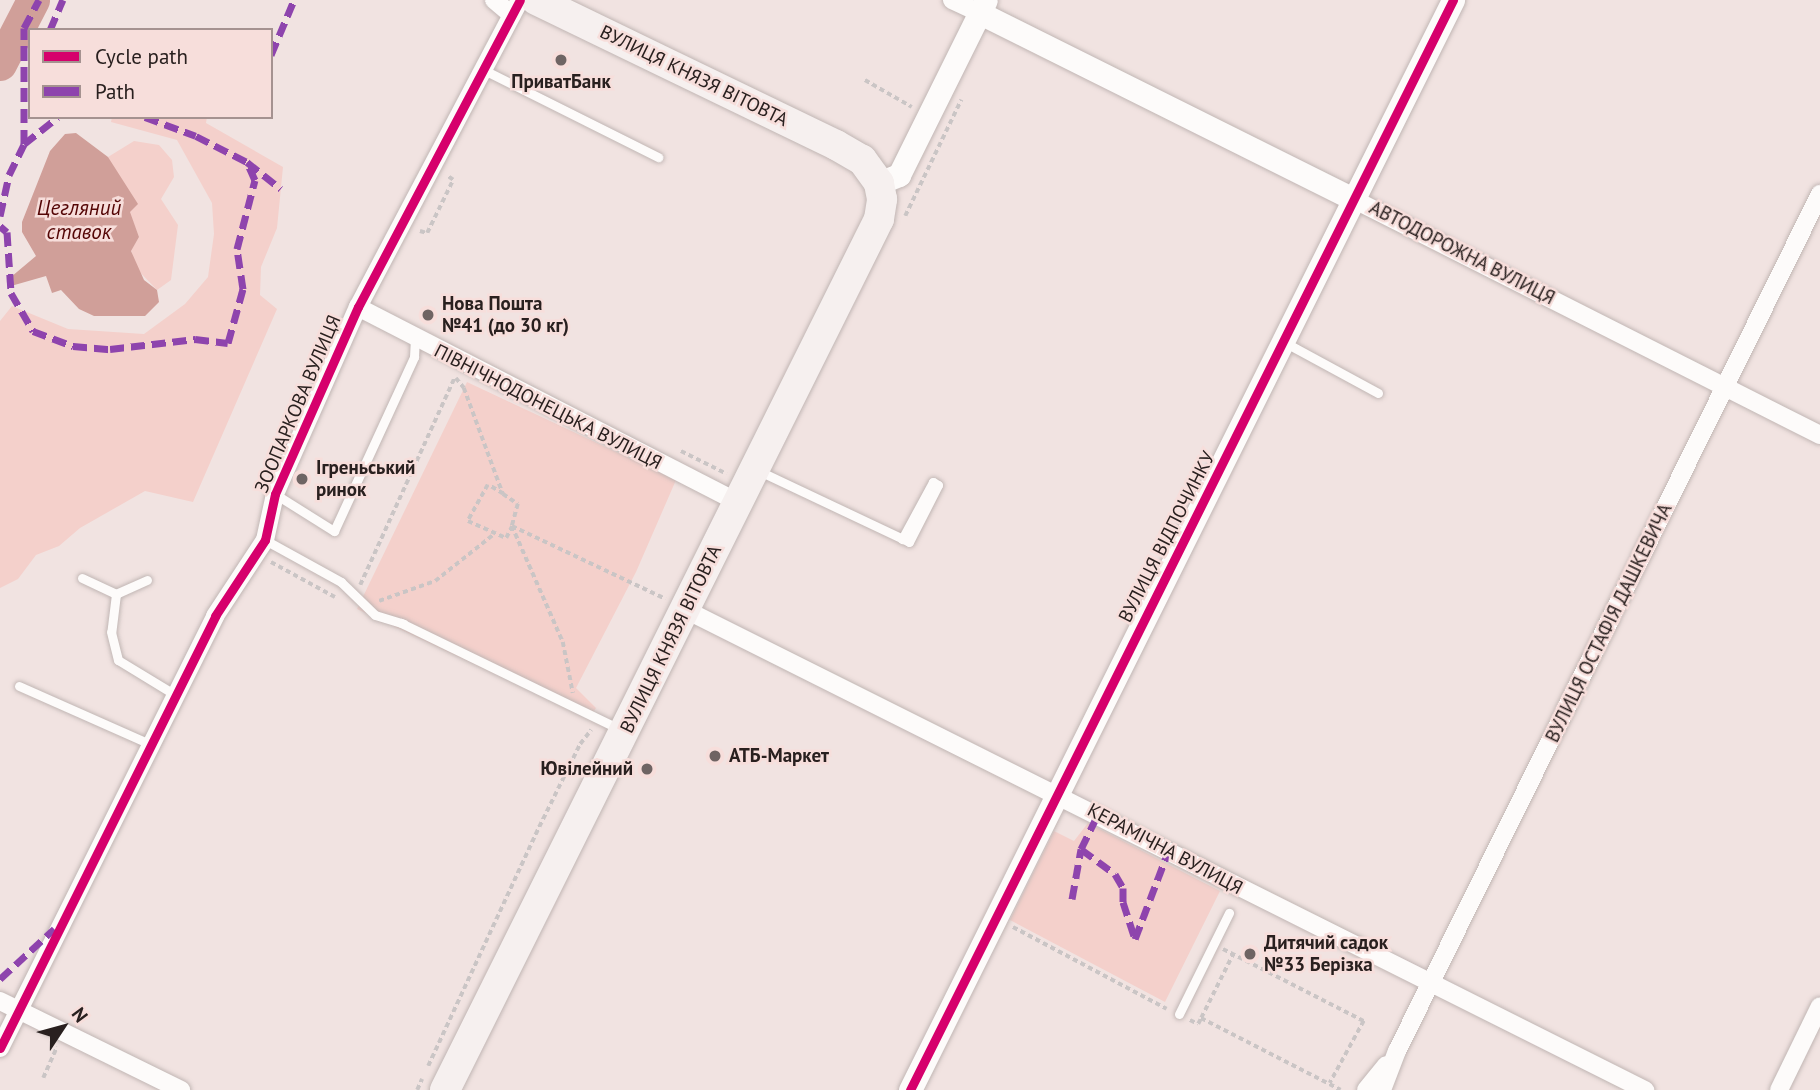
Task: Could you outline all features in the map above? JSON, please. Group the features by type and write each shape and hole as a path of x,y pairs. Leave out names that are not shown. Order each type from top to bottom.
{"main road":[{"name":"ВУЛИЦЯ КНЯЗЯ ВІТОВТА","path":"445,1090 613,725 677,606 739,503 879,219 879,183 862,160 836,145 523,5"}],"street":[{"path":"494,0 523,5"},
{"name":"АВТОДОРОЖНА ВУЛИЦЯ","path":"952,0 983,7 1353,199 1820,435"},
{"name":"ВУЛИЦЯ ВІДПОЧИНКУ","path":"911,1090 1453,0"},
{"name":"ЗООПАРКОВА ВУЛИЦЯ","path":"0,1048 215,616 262,548 275,494 358,307 484,70 523,5"},
{"path":"879,183 899,175 983,7"},
{"name":"ВУЛИЦЯ ОСТАФІЯ ДАШКЕВИЧА","path":"1382,1090 1397,1051 1433,986 1724,385 1820,194"},
{"name":"ПІВНІЧНОДОНЕЦЬКА ВУЛИЦЯ","path":"358,307 415,340 739,503"},
{"name":"КЕРАМІЧНА ВУЛИЦЯ","path":"677,606 1060,794 1433,986 1645,1090"},
{"path":"0,1000 181,1090"},
{"path":"1779,1090 1820,1006"},
{"name":"ВУЛИЦЯ ОСТАФІЯ ДАШКЕВИЧА","path":"1366,1090 1397,1051"}],"lane":[{"path":"484,70 658,157"},
{"path":"275,494 334,531 414,356 415,340"},
{"path":"1283,342 1378,393"},
{"path":"756,469 902,539 909,542 938,485 933,482 902,539"},
{"path":"262,548 341,582 375,615 402,623 613,725"},
{"path":"82,578 116,594 147,580"},
{"path":"116,594 111,632 118,660 177,696"},
{"path":"19,686 152,745"},
{"path":"1179,1014 1229,913"}],"path":[{"path":"865,80 920,111"},
{"path":"903,221 962,98"},
{"path":"414,242 421,230 426,233 443,201 453,180 446,177 452,166"},
{"path":"447,373 456,377 464,388 503,494"},
{"path":"262,548 350,606 456,377"},
{"path":"488,485 503,494 518,503 506,538 468,521 488,485"},
{"path":"512,526 677,606"},
{"path":"512,526 563,642 573,698"},
{"path":"365,606 435,581 494,534"},
{"path":"417,1090 580,744 613,725"},
{"path":"1213,944 1364,1021 1331,1083"},
{"path":"1201,1018 1233,954"},
{"path":"43,1078 63,1032"}],"shaded area":[{"path":"112,119 207,119 206,123 283,167 277,228 261,267 260,295 277,309 193,502 145,491 80,528 59,546 36,555 18,579 0,588 0,321 12,306 68,329 144,334 185,304 208,277 214,234 212,203 177,140 111,122"},
{"path":"134,141 159,145 172,160 174,177 161,199 178,225 171,280 157,290 135,267 131,250 139,237 108,157"},
{"path":"467,382 676,480 636,572 576,688 596,708 589,718 357,609"},
{"path":"1088,823 1220,891 1165,1002 1010,920 1054,831 1074,841"}],"water":[{"name":"Цегляний ставок","path":"76,133 108,157 138,204 130,212 139,237 131,251 144,280 157,290 159,302 145,316 94,316 79,309 61,290 52,293 46,276 11,286 11,277 36,256 22,232 22,222 50,151 65,134"}],"waterway":[{"path":"0,64 33,0"}],"marked path":[{"path":"0,216 9,175 24,144 24,28 39,0"},
{"path":"51,28 63,0"},
{"path":"273,50 294,0"},
{"path":"24,144 55,119"},
{"path":"150,119 196,136 247,162 281,189"},
{"path":"0,226 7,232 11,293 33,331 73,346 110,349 195,339 228,343 243,289 237,249 255,180 247,162"},
{"path":"1072,899 1081,849 1098,814"},
{"path":"1081,849 1115,874 1123,888 1123,902 1135,939"},
{"path":"1135,939 1168,852"},
{"path":"0,979 54,929"}],"cycle path":[{"path":"0,1048 215,616 265,540 275,494 358,307 520,0"},
{"path":"910,1090 1453,0"}],"place":[{"name":"ПриватБанк","path":"561,60"},
{"name":"Нова Пошта №41 (до 30 кг)","path":"428,315"},
{"name":"Ігреньський ринок","path":"302,479"},
{"name":"АТБ-Маркет","path":"715,756"},
{"name":"Ювілейний","path":"647,769"},
{"name":"Дитячий садок №33 Берізка","path":"1250,954"}]}
